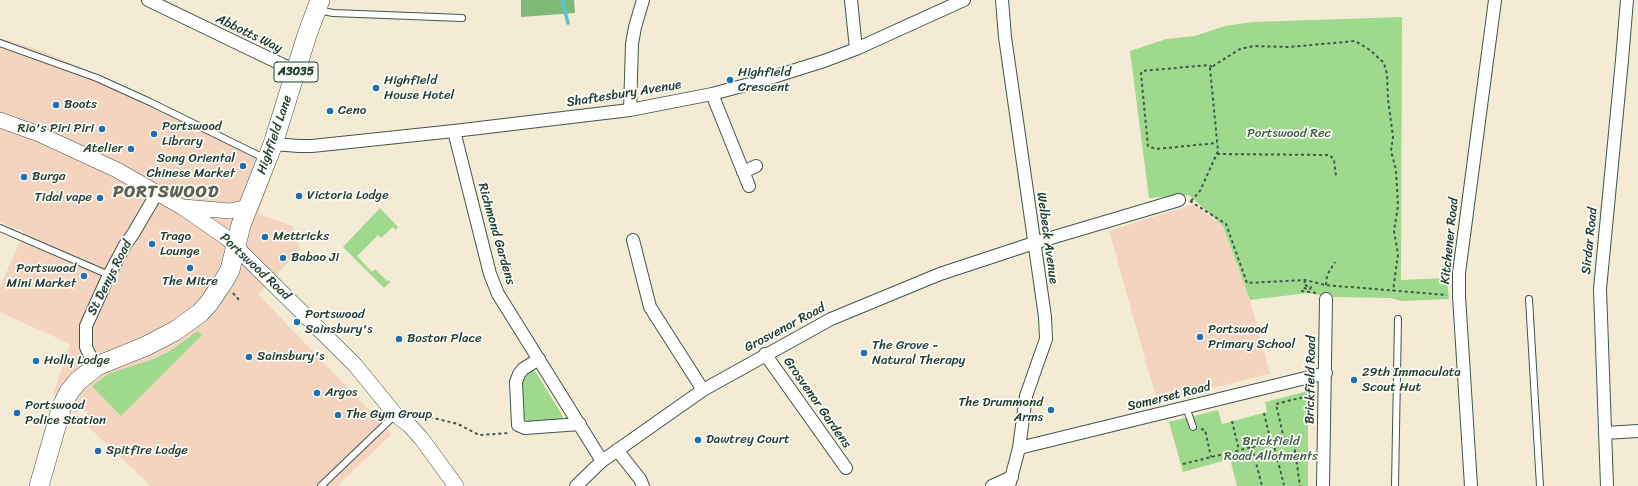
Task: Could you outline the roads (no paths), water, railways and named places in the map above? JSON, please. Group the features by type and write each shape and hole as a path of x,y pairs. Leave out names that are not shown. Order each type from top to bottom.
{"main road":[{"name":"Highfield Lane","path":"236,246 241,225 270,152 318,5"},
{"name":"A3035","path":"39,486 62,406 69,392 78,381 97,366 159,340 200,313 209,303 230,270 236,246"}],"street":[{"name":"Abbotts Way","path":"148,0 296,70"},
{"path":"630,110 632,44 635,27 643,0"},
{"path":"851,0 856,49"},
{"name":"Shaftesbury Avenue","path":"270,152 299,146 630,110 712,94 824,62 964,0"},
{"name":"Welbeck Avenue","path":"1002,0 1005,37 1045,317 1046,340 1026,396 1019,448 1010,482"},
{"name":"Kitchener Road","path":"1471,486 1458,296 1459,273 1495,0"},
{"name":"Sirdar Road","path":"1607,486 1600,289 1622,68 1627,0"},
{"path":"712,94 749,186"},
{"name":"Portswood Road","path":"0,120 40,134 117,170 182,207 236,246 355,365 395,414 409,425 432,452 456,486"},
{"name":"Richmond Gardens","path":"454,130 490,274 498,294 602,461"},
{"path":"743,172 756,166"},
{"name":"St Denys Road","path":"97,366 92,360 86,347 86,326 125,245 157,193"},
{"name":"Grosvenor Road","path":"576,486 602,461 703,390 830,319 933,277 1034,243 1179,200"},
{"path":"182,207 230,211 248,207"},
{"path":"633,240 650,307 703,390"},
{"name":"Brickfield Road","path":"1322,486 1326,373 1326,299"},
{"name":"Grosvenor Gardens","path":"765,354 846,468"},
{"path":"539,360 523,369 518,374 516,382 518,425 525,428 580,424"},
{"name":"Somerset Road","path":"1019,448 1326,373"},
{"path":"1605,433 1638,431"},
{"path":"617,450 640,479 643,486"},
{"path":"992,486 1010,482"}],"lane":[{"path":"318,5 334,13 462,18"},
{"path":"0,42 111,84 150,102 270,152"},
{"path":"0,228 109,276"},
{"path":"1529,299 1540,486"},
{"path":"1395,486 1398,319"},
{"path":"1186,407 1193,427"},
{"path":"321,486 395,414"}],"waterway":[{"path":"562,0 568,23"}],"place":[{"name":"Highfield Crescent","path":"730,80"},
{"name":"Highfield House Hotel","path":"376,88"},
{"name":"Boots","path":"56,105"},
{"name":"Ceno","path":"330,111"},
{"name":"Rio's Piri Piri","path":"102,129"},
{"name":"Portswood Library","path":"154,134"},
{"name":"Atelier","path":"131,149"},
{"name":"Song Oriental Chinese Market","path":"243,166"},
{"name":"Burga","path":"24,177"},
{"name":"Victoria Lodge","path":"299,196"},
{"name":"Tidal vape","path":"100,198"},
{"name":"Mettricks","path":"265,237"},
{"name":"Trago Lounge","path":"152,244"},
{"name":"Baboo Ji","path":"283,258"},
{"name":"The Mitre","path":"190,268"},
{"name":"Portswood Mini Market","path":"84,276"},
{"name":"Portswood Sainsbury's","path":"297,322"},
{"name":"Portswood Primary School","path":"1200,337"},
{"name":"Boston Place","path":"399,339"},
{"name":"The Grove - Natural Therapy","path":"864,353"},
{"name":"Sainsbury's","path":"249,357"},
{"name":"Holly Lodge","path":"36,361"},
{"name":"29th Immaculata Scout Hut","path":"1354,380"},
{"name":"Argos","path":"317,393"},
{"name":"The Drummond Arms","path":"1051,410"},
{"name":"Portswood Police Station","path":"17,413"},
{"name":"The Gym Group","path":"338,415"},
{"name":"Dawtrey Court","path":"698,440"},
{"name":"Spitfire Lodge","path":"98,451"}],"district":[{"name":"PORTSWOOD","path":"166,193"}],"park label":[{"name":"Portswood Rec","path":"1289,134"},
{"name":"Brickfield Road Allotments","path":"1271,450"}]}
